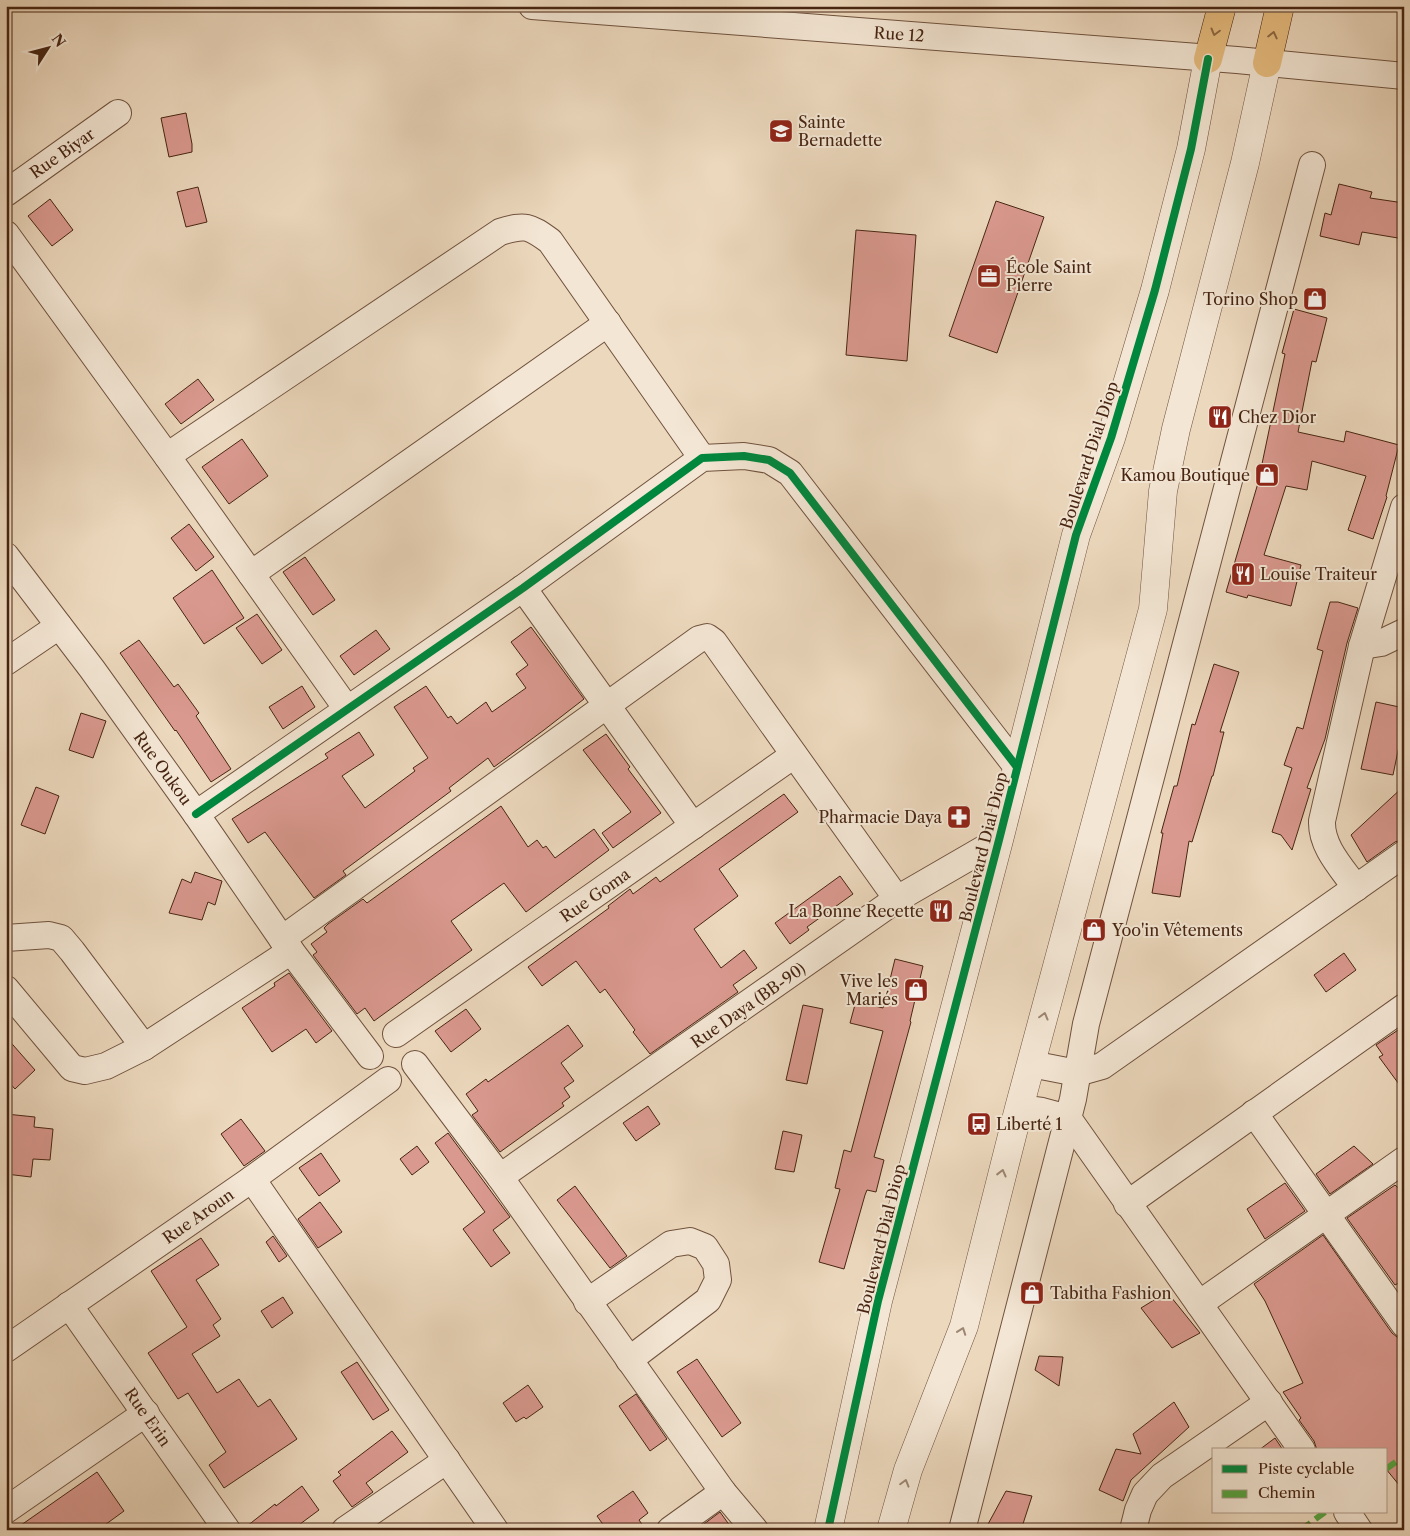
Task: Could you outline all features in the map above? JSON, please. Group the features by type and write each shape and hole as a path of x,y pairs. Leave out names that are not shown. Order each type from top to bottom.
{"main road":[{"path":"1208,59 1222,6"},
{"path":"1267,63 1280,6"}],"street":[{"name":"Rue 12","path":"532,6 1267,63 1404,76"},
{"name":"Boulevard Dial Diop","path":"828,1530 878,1301 999,840 1076,535 1111,438 1155,290 1191,149 1208,59"},
{"path":"891,1530 908,1470 964,1326 1019,1108 1152,609 1163,491 1176,429 1245,163 1267,63"},
{"name":"Rue Biyar","path":"6,193 118,113"},
{"path":"962,1530 1068,1118 1086,1024 1312,164"},
{"path":"167,456 500,232 516,227 533,228 550,241 702,458"},
{"path":"6,234 347,709"},
{"path":"251,574 608,323"},
{"path":"196,814 522,588 702,458 744,456 769,460 790,473 1017,766"},
{"path":"1356,888 1328,848 1321,832 1322,821 1362,646 1404,507"},
{"name":"Rue Oukou","path":"6,556 92,669 287,945 370,1056"},
{"path":"522,588 693,826"},
{"path":"6,662 59,626"},
{"path":"1362,646 1382,643 1404,632"},
{"path":"6,988 72,1068 86,1071 106,1066 144,1047 287,945 607,705 700,639 707,637 714,642 897,899"},
{"name":"Rue Goma","path":"396,1034 794,755"},
{"name":"Rue Daya (BB-90)","path":"500,1177 897,899 999,840"},
{"path":"1031,1064 1077,1073 1102,1066 1404,854"},
{"path":"6,938 49,935 61,938 144,1047"},
{"path":"1127,1204 1404,1007"},
{"path":"396,1034 405,1038 412,1045 415,1054 415,1064 404,1077 388,1080 376,1073 370,1062 371,1048 382,1037 396,1034"},
{"path":"415,1064 500,1177 723,1492 755,1530"},
{"name":"Rue Aroun","path":"6,1349 252,1179 388,1080"},
{"path":"1019,1108 1042,1111 1068,1118 1301,1448"},
{"path":"1254,1113 1404,1324"},
{"path":"1199,1304 1404,1160"},
{"path":"252,1179 495,1530"},
{"path":"588,1302 671,1244 690,1240 704,1248 716,1264 718,1280 708,1300 629,1360"},
{"name":"Rue Erin","path":"69,1304 227,1530"},
{"path":"1141,1523 1145,1494 1162,1476 1269,1402"},
{"path":"6,1510 146,1413"},
{"path":"345,1530 447,1460"},
{"path":"670,1530 723,1492"},
{"path":"1348,1514 1359,1530"}],"building":[{"path":"186,113 192,152 169,157 161,118"},
{"path":"1339,184 1372,192 1370,198 1404,203 1404,239 1362,232 1359,245 1320,236 1325,213 1331,215"},
{"path":"198,187 207,222 186,227 177,192"},
{"path":"50,199 73,230 52,246 28,216"},
{"path":"996,201 1044,217 997,353 949,336"},
{"path":"856,230 916,235 907,361 846,355"},
{"path":"1294,309 1327,318 1316,362 1312,361 1298,432 1344,442 1346,431 1399,445 1387,497 1373,539 1348,530 1366,476 1312,461 1307,490 1286,486 1264,555 1301,565 1291,606 1248,595 1247,598 1226,592 1258,483 1285,354 1282,353"},
{"path":"198,379 214,400 181,424 165,404"},
{"path":"242,439 268,476 229,504 202,467"},
{"path":"189,524 214,557 196,571 171,538"},
{"path":"305,557 335,600 313,615 283,572"},
{"path":"212,570 244,618 204,644 173,598"},
{"path":"1330,602 1338,602 1358,608 1347,643 1325,739 1307,788 1311,789 1292,850 1281,835 1272,832 1292,768 1284,765 1297,727 1303,729 1323,651 1317,649"},
{"path":"257,614 282,650 262,664 236,628"},
{"path":"531,627 584,699 544,730 494,767 488,758 449,788 451,791 343,871 346,875 314,898 265,832 248,843 232,819 328,758 325,754 359,732 374,755 342,776 365,808 415,771 413,768 428,758 394,707 426,686 448,718 451,716 457,724 486,702 492,712 526,688 516,674 528,665 511,642"},
{"path":"376,630 390,649 354,675 340,656"},
{"path":"139,640 174,687 178,684 199,713 196,716 231,769 211,782 120,653"},
{"path":"1214,664 1239,672 1220,732 1224,732 1213,776 1192,842 1189,841 1180,897 1152,893 1163,833 1161,833 1174,786 1177,786 1192,724 1195,725"},
{"path":"302,686 315,707 283,729 269,707"},
{"path":"1376,702 1404,708 1404,722 1393,775 1361,769"},
{"path":"81,713 106,721 93,758 69,750"},
{"path":"606,734 630,767 628,769 661,813 613,848 602,833 631,812 583,750"},
{"path":"1404,786 1404,839 1395,842 1367,862 1351,835"},
{"path":"36,787 59,796 45,834 21,825"},
{"path":"784,794 798,812 719,869 738,896 694,929 721,968 744,950 757,968 733,985 738,992 650,1054 605,989 600,993 576,961 542,986 528,967 609,908 608,906 630,889 633,894 656,877 660,882"},
{"path":"501,806 528,847 537,840 543,848 546,846 555,858 594,829 609,850 526,912 504,883 451,921 472,950 374,1021 365,1008 357,1014 313,955 317,952 311,944 327,932 324,928 328,924 363,899 367,903"},
{"path":"195,872 222,881 215,905 208,902 202,920 169,913 182,879 191,883"},
{"path":"840,876 853,894 807,927 809,930 790,944 775,923"},
{"path":"1344,953 1356,970 1326,992 1314,975"},
{"path":"895,959 923,966 911,1022 874,1157 884,1160 876,1192 867,1190 844,1269 819,1262 840,1189 835,1188 844,1150 851,1152 883,1031 850,1023 856,1001 883,1008"},
{"path":"289,973 332,1031 316,1043 306,1029 272,1052 242,1008 275,986 274,983"},
{"path":"803,1005 823,1009 807,1084 786,1080"},
{"path":"466,1009 481,1029 451,1052 435,1031"},
{"path":"568,1025 583,1046 561,1063 574,1081 564,1088 570,1097 562,1103 564,1106 500,1152 472,1115 478,1111 466,1094 486,1079 488,1082"},
{"path":"1404,1026 1404,1091 1379,1057 1383,1055 1376,1045"},
{"path":"6,1037 35,1070 15,1089 6,1079"},
{"path":"648,1106 660,1124 636,1141 623,1123"},
{"path":"6,1114 35,1117 34,1127 53,1129 50,1160 33,1159 31,1177 6,1174"},
{"path":"241,1119 265,1151 244,1166 221,1134"},
{"path":"783,1131 802,1135 794,1172 775,1169"},
{"path":"448,1133 510,1217 493,1230 510,1253 491,1267 463,1229 485,1212 435,1143"},
{"path":"417,1146 429,1162 412,1175 400,1159"},
{"path":"1354,1146 1373,1164 1330,1194 1316,1174"},
{"path":"321,1153 340,1181 319,1196 299,1168"},
{"path":"1285,1183 1305,1211 1265,1239 1247,1209"},
{"path":"1395,1185 1404,1193 1404,1280 1395,1285 1347,1218"},
{"path":"575,1186 627,1256 610,1268 557,1200"},
{"path":"320,1202 342,1232 318,1248 298,1219"},
{"path":"1323,1235 1392,1333 1404,1339 1404,1491 1388,1471 1388,1448 1316,1448 1314,1441 1299,1420 1301,1418 1283,1392 1303,1383 1265,1301 1254,1284"},
{"path":"273,1236 287,1256 279,1262 266,1242"},
{"path":"201,1238 219,1265 196,1280 221,1319 213,1325 220,1336 192,1354 217,1393 239,1379 258,1407 270,1399 297,1439 224,1488 209,1465 226,1452 188,1393 178,1399 148,1353 187,1327 151,1271"},
{"path":"1167,1292 1200,1333 1172,1348 1141,1308"},
{"path":"283,1297 293,1313 272,1328 261,1311"},
{"path":"1039,1356 1063,1357 1059,1386 1035,1370"},
{"path":"697,1359 741,1423 722,1437 677,1372"},
{"path":"357,1362 389,1410 373,1420 341,1372"},
{"path":"528,1385 543,1407 526,1419 524,1417 516,1422 503,1403"},
{"path":"636,1394 667,1439 650,1451 619,1406"},
{"path":"1174,1402 1189,1427 1131,1480 1123,1501 1099,1490 1116,1449 1141,1454 1133,1434"},
{"path":"392,1431 408,1452 366,1483 373,1492 352,1507 333,1481 341,1475 338,1472"},
{"path":"1275,1438 1282,1448 1262,1448"},
{"path":"97,1472 124,1511 98,1530 14,1530"},
{"path":"302,1486 319,1510 292,1530 242,1530 275,1504 276,1506"},
{"path":"633,1491 648,1513 639,1520 646,1530 607,1530 597,1516"},
{"path":"1006,1491 1032,1496 1021,1530 1002,1530 987,1526"},
{"path":"720,1512 733,1530 696,1530"}],"marked path":[{"path":"1388,1468 1404,1456"},
{"path":"1301,1530 1322,1514"}],"cycle path":[{"path":"828,1530 878,1301 999,840 1076,535 1111,438 1155,290 1191,149 1208,59"},
{"path":"196,814 523,588 702,458 744,456 769,460 790,473 1017,767"}],"place":[{"name":"Sainte Bernadette","path":"781,131"},
{"name":"École Saint Pierre","path":"989,276"},
{"name":"Torino Shop","path":"1315,299"},
{"name":"Chez Dior","path":"1220,417"},
{"name":"Kamou Boutique","path":"1267,475"},
{"name":"Louise Traiteur","path":"1243,574"},
{"name":"Pharmacie Daya","path":"959,817"},
{"name":"La Bonne Recette","path":"941,911"},
{"name":"Yoo'in Vêtements","path":"1094,930"},
{"name":"Vive les Mariés","path":"916,990"},
{"name":"Liberté 1","path":"979,1124"},
{"name":"Tabitha Fashion","path":"1032,1293"}]}
